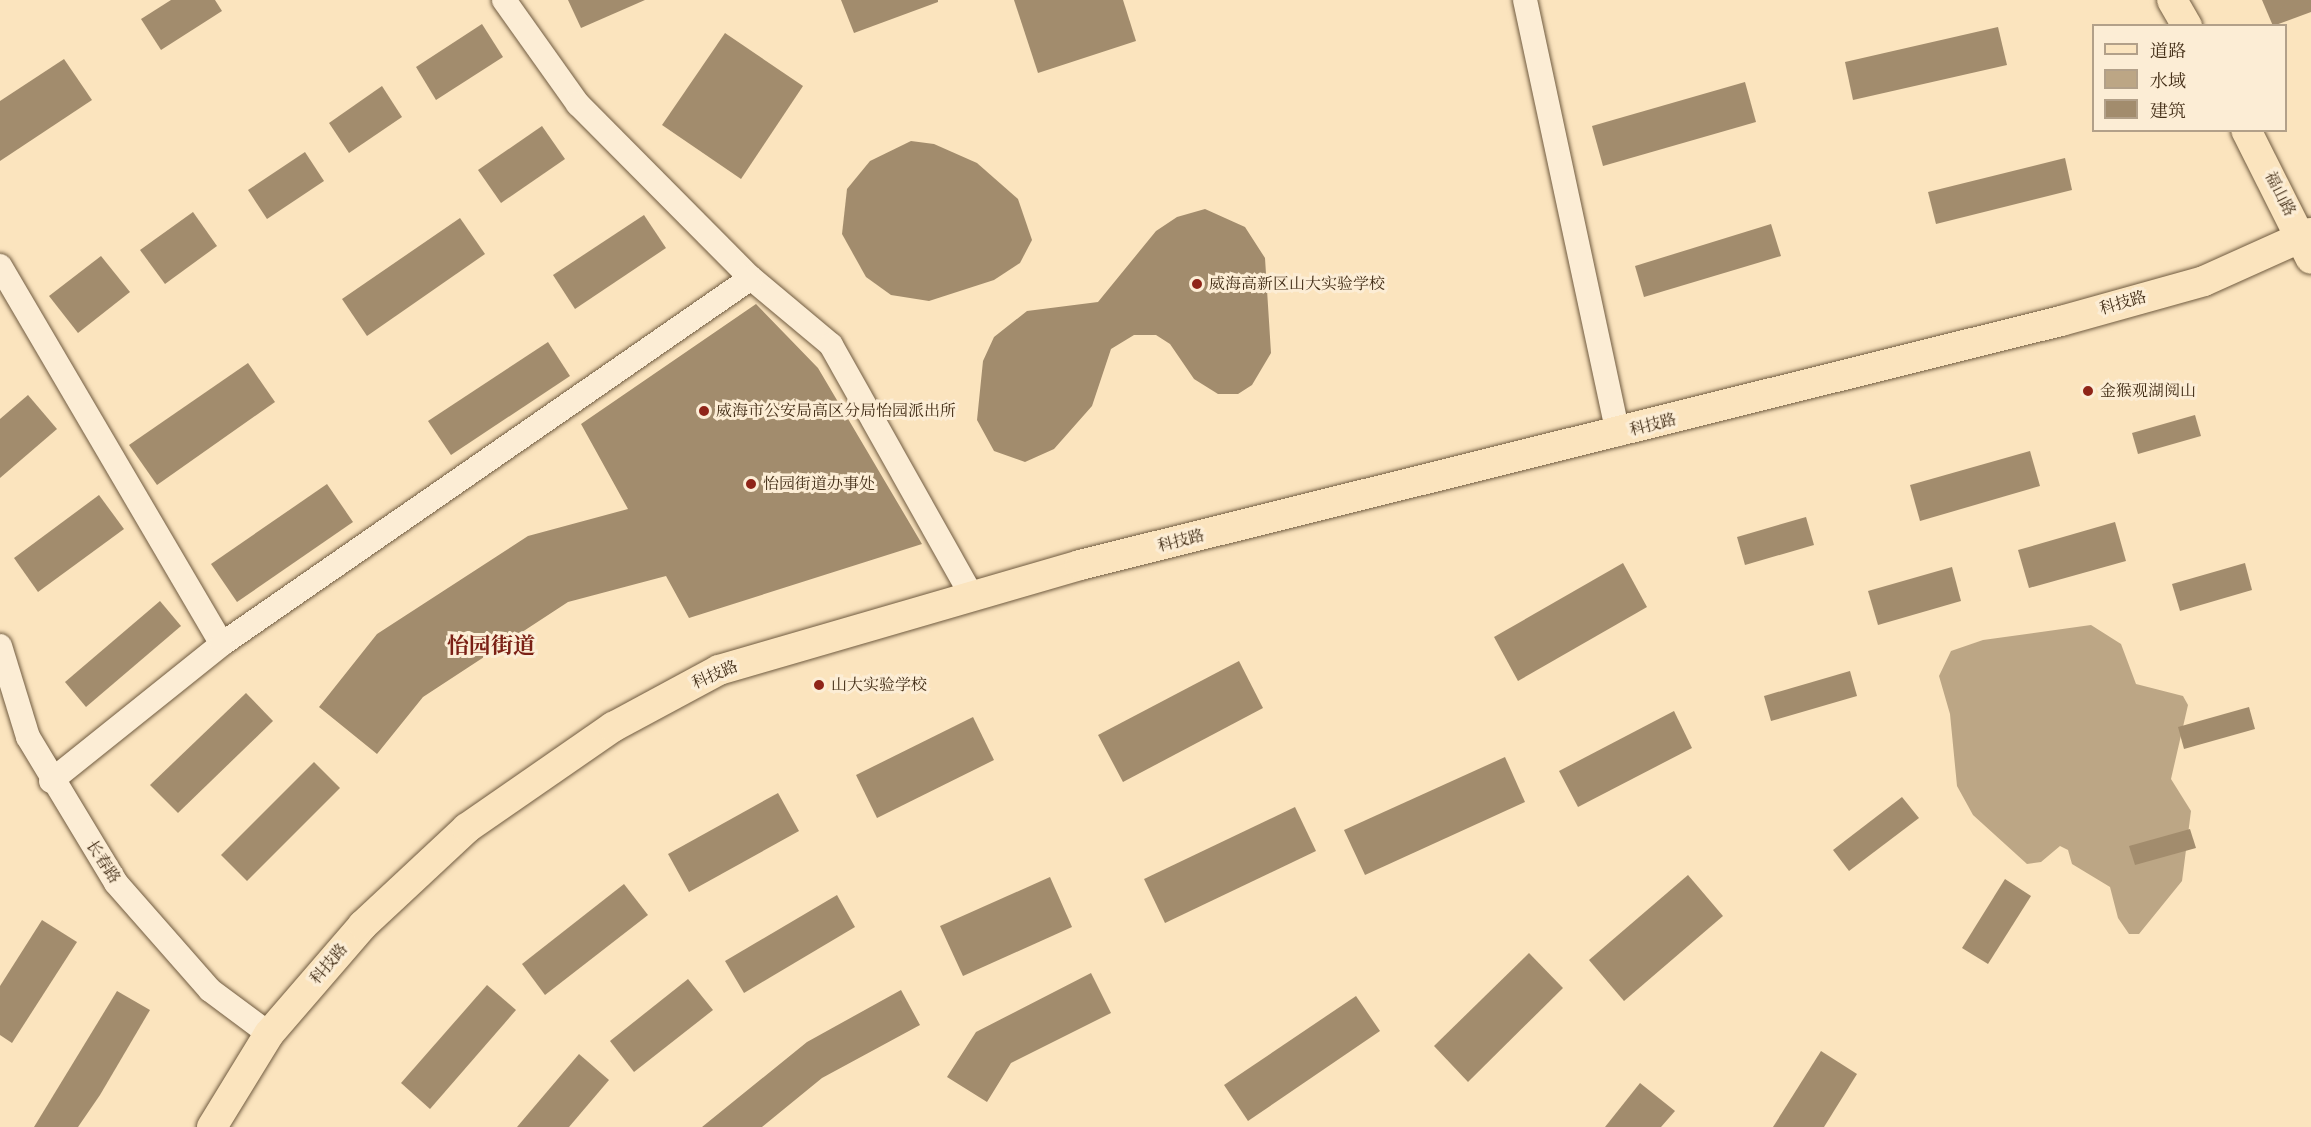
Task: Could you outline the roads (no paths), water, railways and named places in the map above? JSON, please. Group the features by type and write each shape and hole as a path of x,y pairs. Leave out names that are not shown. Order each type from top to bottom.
{"main road":[{"path":"2172,0 2186,24"},
{"name":"福山路","path":"2247,132 2308,243"},
{"name":"科技路","path":"212,1127 269,1034 363,925 467,828 613,727 719,670 972,596 1618,434 2204,281 2308,243"}],"street":[{"path":"504,0 578,104 751,278 831,345 972,596"},
{"path":"1525,0 1618,434"},
{"path":"0,267 222,644"},
{"path":"51,781 222,644 751,278"},
{"name":"长春路","path":"0,646 28,737 51,781 116,882 160,938 210,990 269,1034"}],"water":[{"path":"2091,625 2121,644 2136,684 2183,696 2188,705 2171,779 2191,811 2182,881 2139,934 2129,934 2118,918 2110,887 2072,864 2068,850 2060,846 2041,862 2027,864 1973,815 1957,786 1950,714 1939,676 1951,651 1983,640"}],"place":[{"name":"威海高新区山大实验学校","path":"1197,284"},
{"name":"金猴观湖阅山","path":"2088,391"},
{"name":"威海市公安局高区分局怡园派出所","path":"704,411"},
{"name":"怡园街道办事处","path":"751,484"},
{"name":"山大实验学校","path":"819,685"}],"district":[{"name":"怡园街道","path":"491,647"}]}
